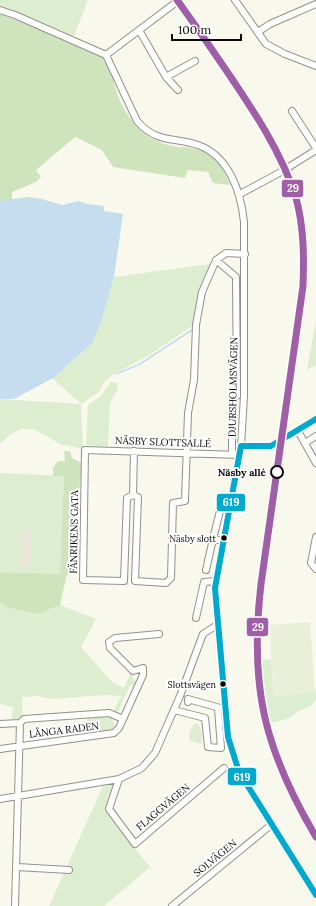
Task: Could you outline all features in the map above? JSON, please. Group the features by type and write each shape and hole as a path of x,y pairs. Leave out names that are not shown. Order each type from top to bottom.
{"street":[{"path":"0,10 106,55 179,0"},
{"path":"235,0 266,44 272,48 316,66"},
{"path":"258,32 270,24 316,4"},
{"path":"139,30 166,76 178,90"},
{"name":"DJURSHOLMSVÄGEN","path":"106,55 137,121 145,130 163,139 197,145 212,151 225,166 240,194 244,222 245,254 244,396 240,455 216,581 217,625 231,750 238,772 316,895"},
{"path":"166,76 195,62"},
{"path":"240,194 281,172 316,149 292,111"},
{"path":"133,495 127,498 124,581 166,583 171,578 173,503 185,501 188,413 196,366 198,309 202,292 216,260 226,253 245,254"},
{"path":"216,260 236,277 236,396 232,398 232,454"},
{"path":"241,446 272,446 316,419"},
{"path":"298,431 316,463"},
{"path":"306,443 316,436"},
{"name":"NÄSBY SLOTTSALLÉ","path":"85,450 240,455"},
{"name":"FÄNRIKENS GATA","path":"85,450 83,580 124,581"},
{"path":"133,495 134,451"},
{"path":"133,495 138,497 135,581"},
{"path":"206,570 220,511"},
{"path":"316,537 311,563 316,569"},
{"path":"213,539 223,541"},
{"path":"196,618 204,582 216,581"},
{"path":"0,798 119,779 142,768 151,758 174,710 203,634 217,625"},
{"name":"LÅNGA RADEN","path":"0,749 110,734 117,731 143,675 143,668 133,671 110,648 109,642 115,638 159,634"},
{"path":"174,710 205,718 208,747 221,748 220,708 188,699 188,702"},
{"name":"LÅNGA RADEN","path":"0,724 20,723 24,719 109,713 123,719"},
{"path":"15,906 20,723"},
{"name":"FLAGGVÄGEN","path":"119,779 109,809 135,844 224,768"},
{"name":"SOLVÄGEN","path":"172,906 271,825"},
{"path":"17,867 69,870"}],"green space":[{"path":"0,0 88,0 74,36 11,9 0,6"},
{"path":"0,14 95,51 104,58 108,64 120,101 133,122 143,133 162,143 205,152 214,158 222,168 230,185 213,183 208,172 188,170 185,178 113,167 102,150 75,137 36,170 41,177 36,182 12,192 12,199 14,200 0,201"},
{"path":"210,264 202,282 192,326 151,354 112,375 105,381 99,392 81,404 52,378 83,351 103,315 114,277"},
{"path":"316,320 316,365 307,370"},
{"path":"111,382 117,383 118,388 110,403 108,447 86,445 88,405 101,396"},
{"path":"0,399 81,404 83,449 60,444 34,429 21,429 11,434 0,444"},
{"path":"64,451 70,451 72,458 84,464 84,477 80,478 76,571 67,574 60,605 38,614 6,607 0,601 0,572 60,574 64,476 53,476 53,468 58,461 65,461"},
{"path":"0,473 64,476 60,574 0,572"},
{"path":"0,601 6,607 38,614 60,605 96,619 81,647 111,681 124,688 131,672 136,684 135,686 130,685 117,714 113,712 121,696 106,695 50,699 39,696 22,697 23,716 17,721 11,722 13,707 0,704"},
{"path":"310,622 315,692 274,697 269,625"},
{"path":"271,659 274,697 316,691 316,699 311,706 297,712 287,719 270,723 258,661"},
{"path":"109,716 113,718 115,725 112,731 88,734 87,717"},
{"path":"194,724 198,724 201,731 201,744 189,740 189,733"},
{"path":"115,784 107,808 114,823 150,867 104,906 49,906 103,786"}],"shaded area":[{"path":"21,529 32,530 31,568 20,567"}],"water":[{"path":"27,197 38,198 62,205 79,201 87,204 104,206 104,211 123,214 114,277 103,315 93,342 53,378 14,399 0,399 0,201"}],"waterway":[{"path":"116,374 140,364 192,330"}],"transit line":[{"name":"29","path":"177,0 266,131 290,181 301,220 303,286 261,584 257,654 259,686 264,716 273,745 284,775 298,805 316,837"},
{"name":"619","path":"316,419 271,446 241,446 215,588 228,737 239,772 316,895"}],"place":[{"name":"Näsby allé","path":"277,472"},
{"name":"Näsby slott","path":"224,538"},
{"name":"Slottsvägen","path":"223,684"}]}
